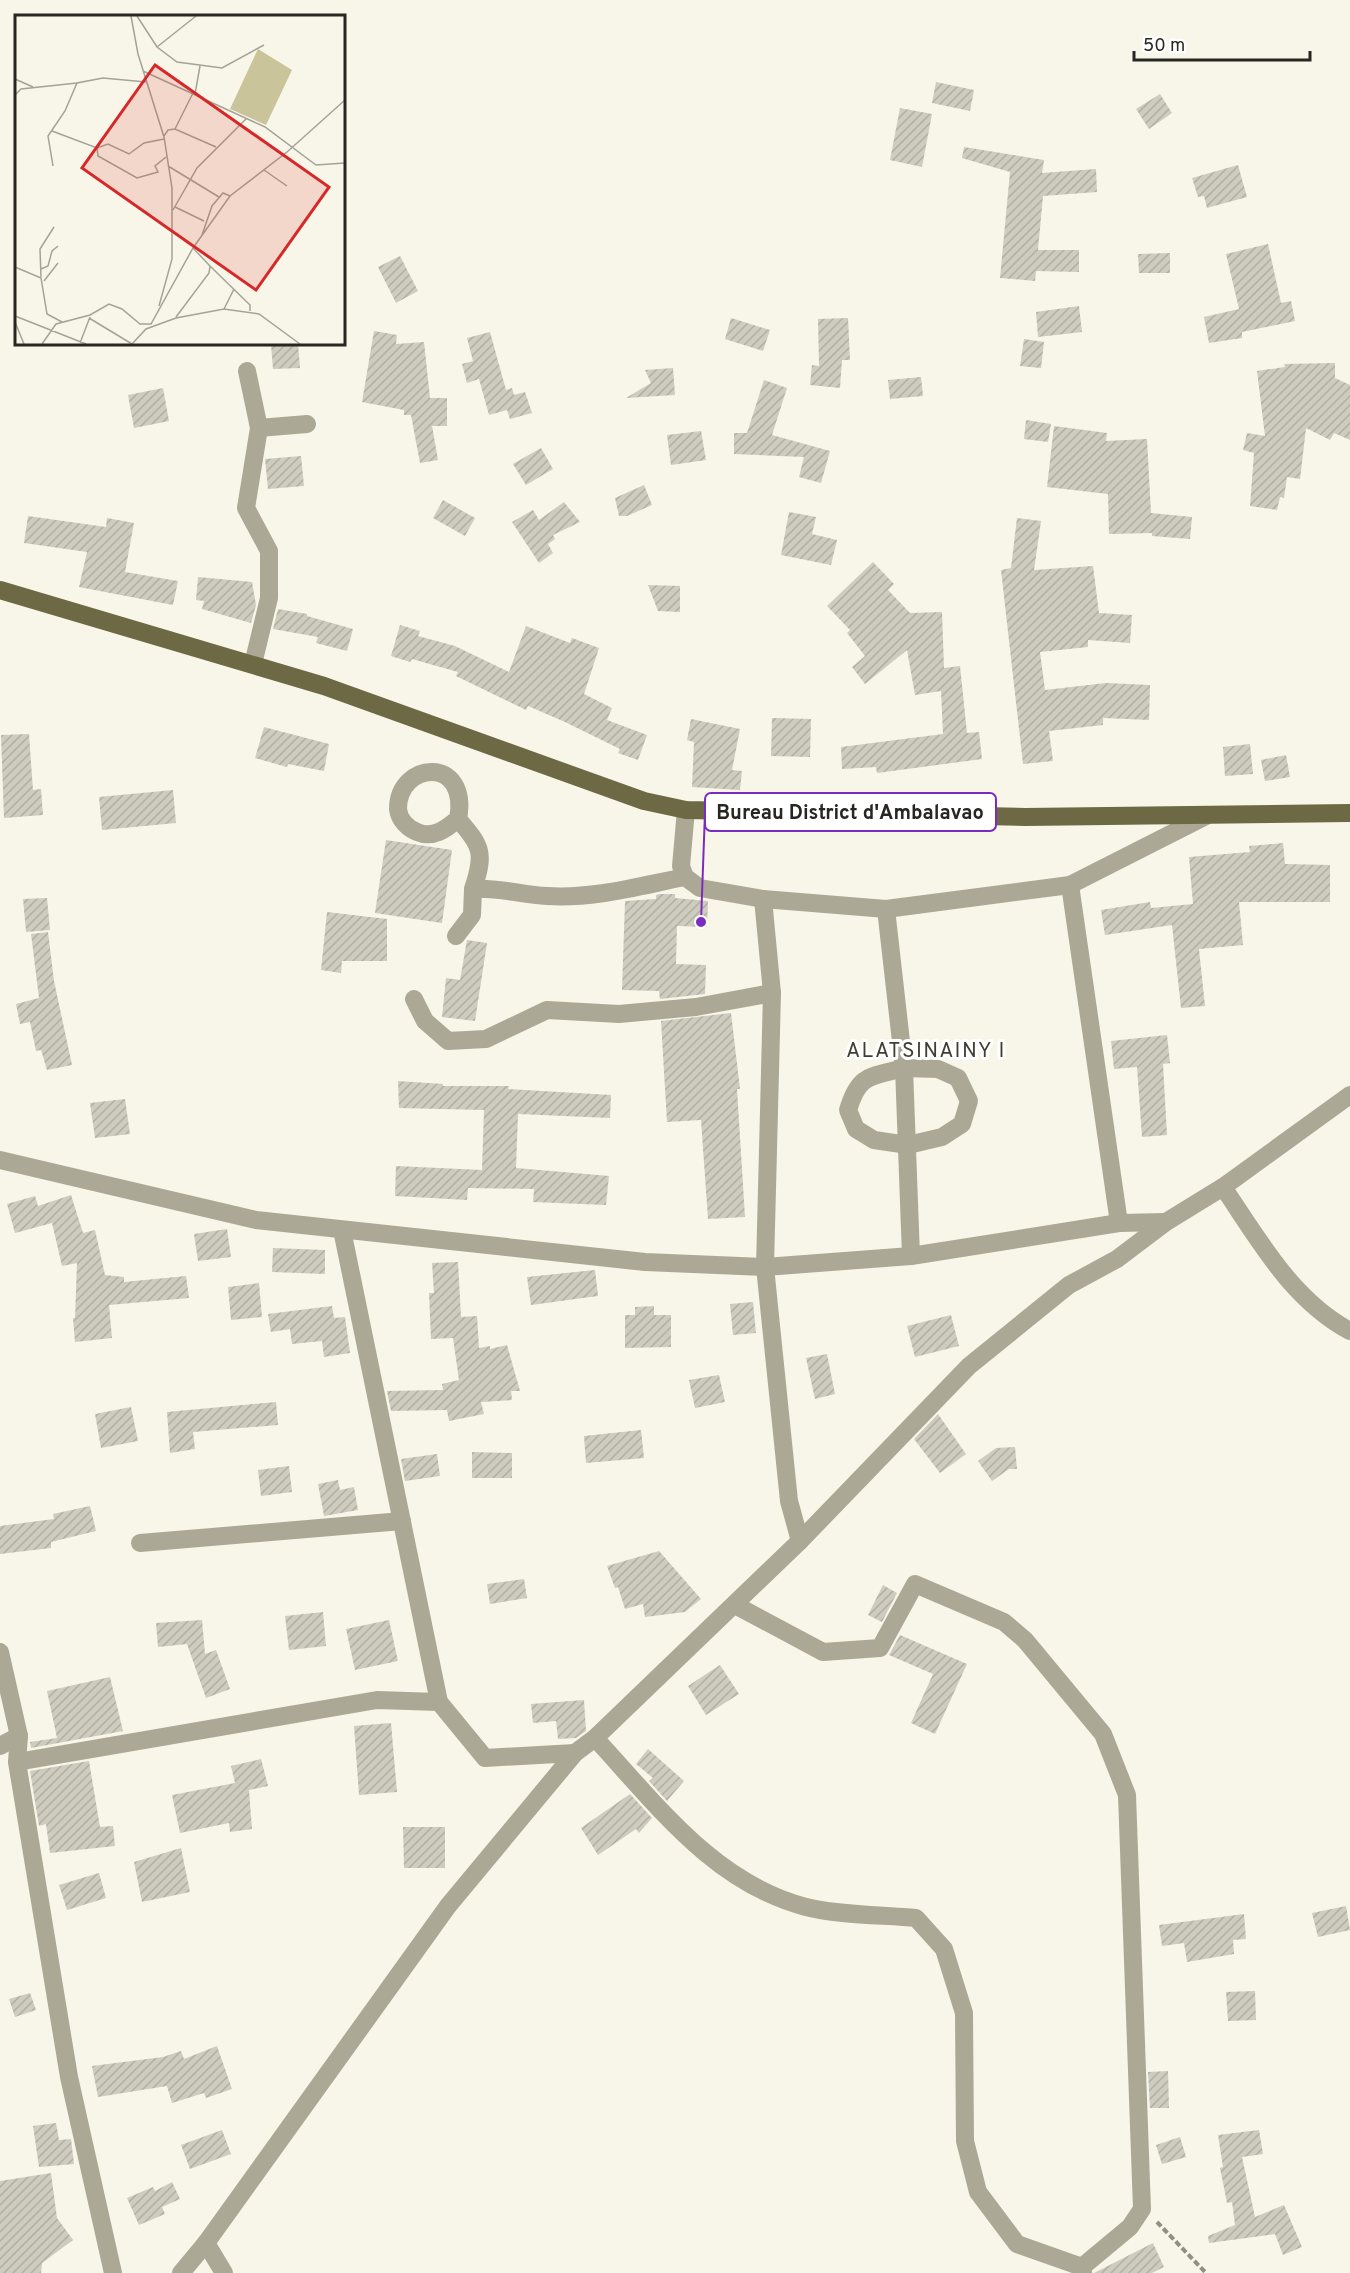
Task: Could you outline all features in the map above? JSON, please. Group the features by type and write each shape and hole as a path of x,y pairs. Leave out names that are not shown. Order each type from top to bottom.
{"main road":[{"path":"0,590 324,686 644,801 686,810 1013,817 1350,813"}],"street":[{"path":"247,371 259,428 246,508 269,551 269,598 253,664"},
{"path":"259,428 307,424"},
{"path":"686,810 681,866 685,877 700,888 763,899 886,909 1070,885 1206,816"},
{"path":"456,936 472,915 473,889 481,866 481,848 458,819"},
{"path":"473,889 491,888 548,896 606,894 685,877"},
{"path":"1070,885 1119,1223"},
{"path":"763,899 772,993 765,1267 789,1501 800,1541"},
{"path":"886,909 904,1068 911,1256"},
{"path":"414,999 425,1021 448,1041 486,1039 547,1010 619,1014 696,1007 772,993"},
{"path":"904,1068 938,1069 958,1078 969,1101 962,1124 942,1137 908,1146 874,1140 856,1129 848,1110 855,1088 872,1076 904,1068"},
{"path":"181,2273 206,2243 448,1906 575,1753 595,1738 735,1605 969,1366 1068,1285 1117,1259 1166,1222 1223,1187 1350,1095"},
{"path":"0,1160 256,1220 645,1262 765,1267 911,1256 1119,1223 1166,1222"},
{"path":"1223,1187 1279,1270 1328,1319 1350,1331"},
{"path":"342,1230 439,1702 486,1758 575,1753"},
{"path":"140,1544 402,1521"},
{"path":"595,1738 696,1848 746,1884 807,1908 916,1918 944,1949 964,2013 965,2141 978,2192 1017,2244 1083,2270 1130,2227 1142,2209 1127,1795 1103,1734 1025,1640 1004,1622 915,1584 880,1648 823,1653 735,1605"},
{"path":"0,1652 18,1736 17,1762 69,2077 113,2273"},
{"path":"17,1762 377,1700 439,1702"},
{"path":"0,1746 18,1736"},
{"path":"206,2243 224,2273"}],"path":[{"path":"1130,2227 1153,2219 1163,2226 1206,2273"}],"building":[{"path":"936,82 974,90 970,111 932,103"},
{"path":"1160,94 1172,113 1149,129 1136,109"},
{"path":"900,108 932,114 922,167 890,160"},
{"path":"964,147 1044,160 1042,173 1096,169 1097,192 1043,196 1038,250 1079,250 1079,272 1036,271 1035,281 1000,278 1010,172 962,158"},
{"path":"1238,165 1247,197 1207,208 1204,196 1198,197 1192,178"},
{"path":"1268,244 1281,303 1291,301 1295,321 1242,332 1242,338 1209,343 1204,317 1239,309 1226,254"},
{"path":"1170,253 1170,273 1139,273 1138,254"},
{"path":"400,256 418,291 396,303 378,267"},
{"path":"1079,306 1082,332 1038,337 1036,312"},
{"path":"731,318 770,330 763,351 725,339"},
{"path":"848,318 850,360 842,360 840,388 810,385 812,365 819,366 818,319"},
{"path":"374,331 397,335 396,344 424,342 430,398 447,398 447,426 432,426 438,460 420,463 411,415 404,415 404,410 362,402"},
{"path":"490,332 506,390 512,388 514,395 525,392 532,413 510,419 507,410 489,415 479,379 467,383 462,364 473,361 467,338"},
{"path":"1024,339 1044,342 1041,368 1020,366"},
{"path":"271,345 298,345 300,368 273,369"},
{"path":"1335,363 1335,378 1350,385 1350,440 1334,433 1330,440 1306,428 1300,479 1287,477 1284,498 1280,497 1277,510 1250,506 1254,453 1243,450 1247,433 1265,436 1257,371 1285,367 1284,364"},
{"path":"673,368 675,395 626,398 651,383 645,370"},
{"path":"921,377 923,396 890,399 888,380"},
{"path":"764,380 787,388 772,435 830,451 821,483 799,477 804,457 734,454 734,433 747,433"},
{"path":"163,388 169,421 134,428 128,395"},
{"path":"1026,420 1051,424 1048,442 1024,439"},
{"path":"1054,426 1107,433 1106,441 1147,439 1151,513 1192,517 1190,539 1152,536 1152,533 1109,534 1108,494 1047,487"},
{"path":"701,431 706,460 671,465 667,435"},
{"path":"541,448 553,469 526,485 513,464"},
{"path":"301,456 304,486 268,489 265,459"},
{"path":"644,485 652,505 627,516 619,516 615,498"},
{"path":"443,500 475,518 465,536 433,518"},
{"path":"564,502 580,522 553,535 555,539 548,544 553,553 539,563 512,522 533,510 539,520"},
{"path":"789,512 816,517 812,534 837,540 831,565 781,555"},
{"path":"28,516 106,527 107,518 134,523 125,572 178,581 173,605 79,587 87,552 24,543"},
{"path":"1017,518 1041,521 1034,570 1093,566 1099,613 1132,615 1130,643 1088,640 1088,647 1040,652 1045,690 1106,683 1150,685 1149,720 1103,718 1103,725 1049,731 1053,761 1023,764 1001,570 1011,568"},
{"path":"873,562 894,584 888,590 910,613 942,612 944,668 960,666 967,733 979,732 982,759 877,773 876,767 842,769 841,747 943,734 941,691 915,695 907,650 865,684 852,667 865,656 847,633 850,630 827,606"},
{"path":"198,577 252,582 256,605 251,623 202,609 204,601 196,600"},
{"path":"648,585 680,586 680,612 658,611"},
{"path":"278,609 307,614 307,616 353,629 347,651 316,643 318,637 273,629"},
{"path":"400,625 420,631 418,636 455,646 509,672 526,626 570,643 572,638 599,648 584,694 612,708 607,720 647,735 638,760 618,753 620,749 565,722 528,706 526,710 456,676 458,672 412,659 410,662 391,656"},
{"path":"772,718 811,719 810,757 771,756"},
{"path":"691,719 740,729 732,770 742,771 740,790 692,787 694,742 687,740"},
{"path":"264,727 329,744 324,771 288,764 287,767 255,758"},
{"path":"29,734 33,790 41,789 43,815 4,818 1,735"},
{"path":"1250,744 1253,774 1225,776 1223,747"},
{"path":"1286,755 1290,777 1265,781 1261,760"},
{"path":"173,790 176,823 102,830 99,797"},
{"path":"386,840 452,850 442,923 375,913"},
{"path":"1283,843 1285,864 1330,865 1330,902 1239,902 1243,945 1199,949 1205,1006 1181,1008 1172,925 1105,935 1101,910 1150,902 1151,908 1193,904 1189,857 1250,852 1249,846"},
{"path":"675,894 675,898 708,901 707,927 677,926 676,964 706,965 705,994 660,999 659,991 622,990 625,901 656,899 656,895"},
{"path":"47,898 50,930 26,932 23,899"},
{"path":"327,912 387,919 387,961 342,961 341,973 321,970"},
{"path":"48,932 54,981 72,1065 47,1070 41,1050 36,1051 30,1022 20,1024 16,1004 39,998 31,934"},
{"path":"467,940 487,943 475,1021 442,1017 446,978 460,980"},
{"path":"731,1013 740,1089 737,1089 745,1217 708,1219 701,1120 667,1122 661,1021"},
{"path":"1167,1035 1170,1063 1163,1064 1167,1135 1142,1137 1137,1067 1114,1069 1111,1041"},
{"path":"398,1081 443,1084 443,1086 509,1086 508,1089 611,1095 610,1118 518,1114 516,1168 609,1176 606,1205 533,1202 534,1189 468,1188 467,1200 395,1196 396,1166 482,1170 484,1110 399,1108"},
{"path":"125,1099 130,1134 95,1138 90,1103"},
{"path":"71,1195 83,1233 95,1230 105,1275 124,1277 124,1282 186,1276 189,1298 109,1305 112,1338 75,1342 73,1318 75,1318 77,1263 62,1266 52,1223 15,1233 7,1204 35,1196 38,1206"},
{"path":"227,1229 231,1257 198,1261 194,1234"},
{"path":"273,1248 325,1250 325,1274 272,1272"},
{"path":"458,1262 461,1317 477,1316 479,1348 490,1346 490,1349 507,1345 520,1391 511,1391 512,1400 481,1402 484,1414 449,1421 447,1410 391,1411 387,1391 443,1390 442,1384 459,1380 453,1338 431,1339 429,1293 434,1293 432,1263"},
{"path":"595,1270 598,1296 531,1305 527,1277"},
{"path":"259,1283 262,1317 231,1320 228,1287"},
{"path":"753,1302 756,1333 733,1335 730,1304"},
{"path":"332,1306 334,1318 345,1317 350,1353 324,1357 322,1341 292,1344 290,1329 271,1332 268,1314"},
{"path":"654,1306 654,1315 671,1315 671,1347 625,1348 625,1315 635,1315 635,1307"},
{"path":"951,1315 959,1346 915,1357 907,1326"},
{"path":"827,1354 835,1394 815,1399 806,1358"},
{"path":"719,1375 725,1402 695,1408 689,1380"},
{"path":"276,1402 278,1425 193,1432 195,1449 170,1453 167,1412"},
{"path":"131,1407 138,1441 101,1448 95,1414"},
{"path":"938,1414 966,1454 940,1473 914,1439"},
{"path":"641,1430 644,1458 586,1463 584,1436"},
{"path":"1015,1447 1017,1469 1009,1469 992,1481 978,1461 996,1448"},
{"path":"472,1452 512,1453 512,1478 472,1478"},
{"path":"437,1454 440,1476 405,1481 401,1459"},
{"path":"289,1466 292,1492 261,1496 258,1470"},
{"path":"338,1480 340,1490 354,1487 358,1510 324,1516 318,1484"},
{"path":"90,1506 96,1531 51,1542 51,1548 0,1554 0,1526 54,1519 53,1514"},
{"path":"659,1551 701,1599 685,1612 645,1617 643,1604 625,1609 618,1587 615,1588 607,1566"},
{"path":"524,1579 527,1598 490,1604 487,1584"},
{"path":"883,1585 897,1593 882,1622 868,1615"},
{"path":"323,1612 326,1646 289,1650 285,1616"},
{"path":"202,1620 205,1654 216,1650 230,1689 206,1698 187,1644 158,1647 156,1623"},
{"path":"389,1620 398,1661 355,1670 346,1629"},
{"path":"900,1635 967,1664 935,1734 911,1723 933,1674 889,1655"},
{"path":"720,1665 739,1694 706,1715 688,1686"},
{"path":"110,1677 123,1731 31,1748 30,1742 57,1738 47,1691"},
{"path":"584,1700 586,1731 576,1738 558,1739 556,1721 533,1723 531,1704"},
{"path":"391,1723 397,1792 359,1795 354,1726"},
{"path":"648,1749 684,1781 667,1801 649,1781 653,1778 636,1764"},
{"path":"261,1759 268,1786 249,1790 252,1829 230,1832 229,1823 180,1833 172,1795 235,1783 231,1766"},
{"path":"89,1761 100,1827 113,1826 115,1846 50,1853 46,1824 39,1826 30,1771"},
{"path":"630,1794 652,1818 639,1833 636,1829 598,1855 581,1828"},
{"path":"403,1827 445,1827 445,1868 404,1868"},
{"path":"181,1848 190,1892 142,1902 134,1862"},
{"path":"99,1873 106,1898 67,1910 59,1885"},
{"path":"1346,1906 1350,1930 1318,1937 1312,1913"},
{"path":"1244,1914 1246,1939 1233,1940 1234,1954 1187,1962 1184,1943 1162,1946 1159,1925"},
{"path":"1255,1991 1256,2020 1228,2021 1226,1992"},
{"path":"30,1993 36,2010 15,2017 9,1999"},
{"path":"217,2046 232,2089 206,2098 204,2093 172,2103 167,2086 98,2097 92,2066 163,2057 181,2051 184,2059"},
{"path":"1168,2071 1169,2108 1150,2108 1148,2072"},
{"path":"56,2123 59,2140 71,2139 74,2164 39,2167 33,2126"},
{"path":"222,2130 231,2154 190,2169 181,2145"},
{"path":"1259,2130 1263,2154 1242,2157 1255,2217 1284,2205 1302,2247 1283,2255 1275,2234 1209,2243 1208,2236 1235,2225 1232,2202 1227,2203 1220,2168 1223,2167 1218,2135"},
{"path":"1180,2137 1186,2157 1162,2164 1156,2145"},
{"path":"51,2173 57,2218 73,2240 42,2263 41,2273 0,2273 0,2181"},
{"path":"172,2182 180,2199 162,2207 165,2214 139,2225 127,2198 153,2187 155,2191"},
{"path":"1153,2243 1164,2267 1152,2273 1094,2273"}],"place":[{"name":"Bureau District d'Ambalavao","path":"701,922"}],"district":[{"name":"ALATSINAINY I","path":"926,1050"}]}
